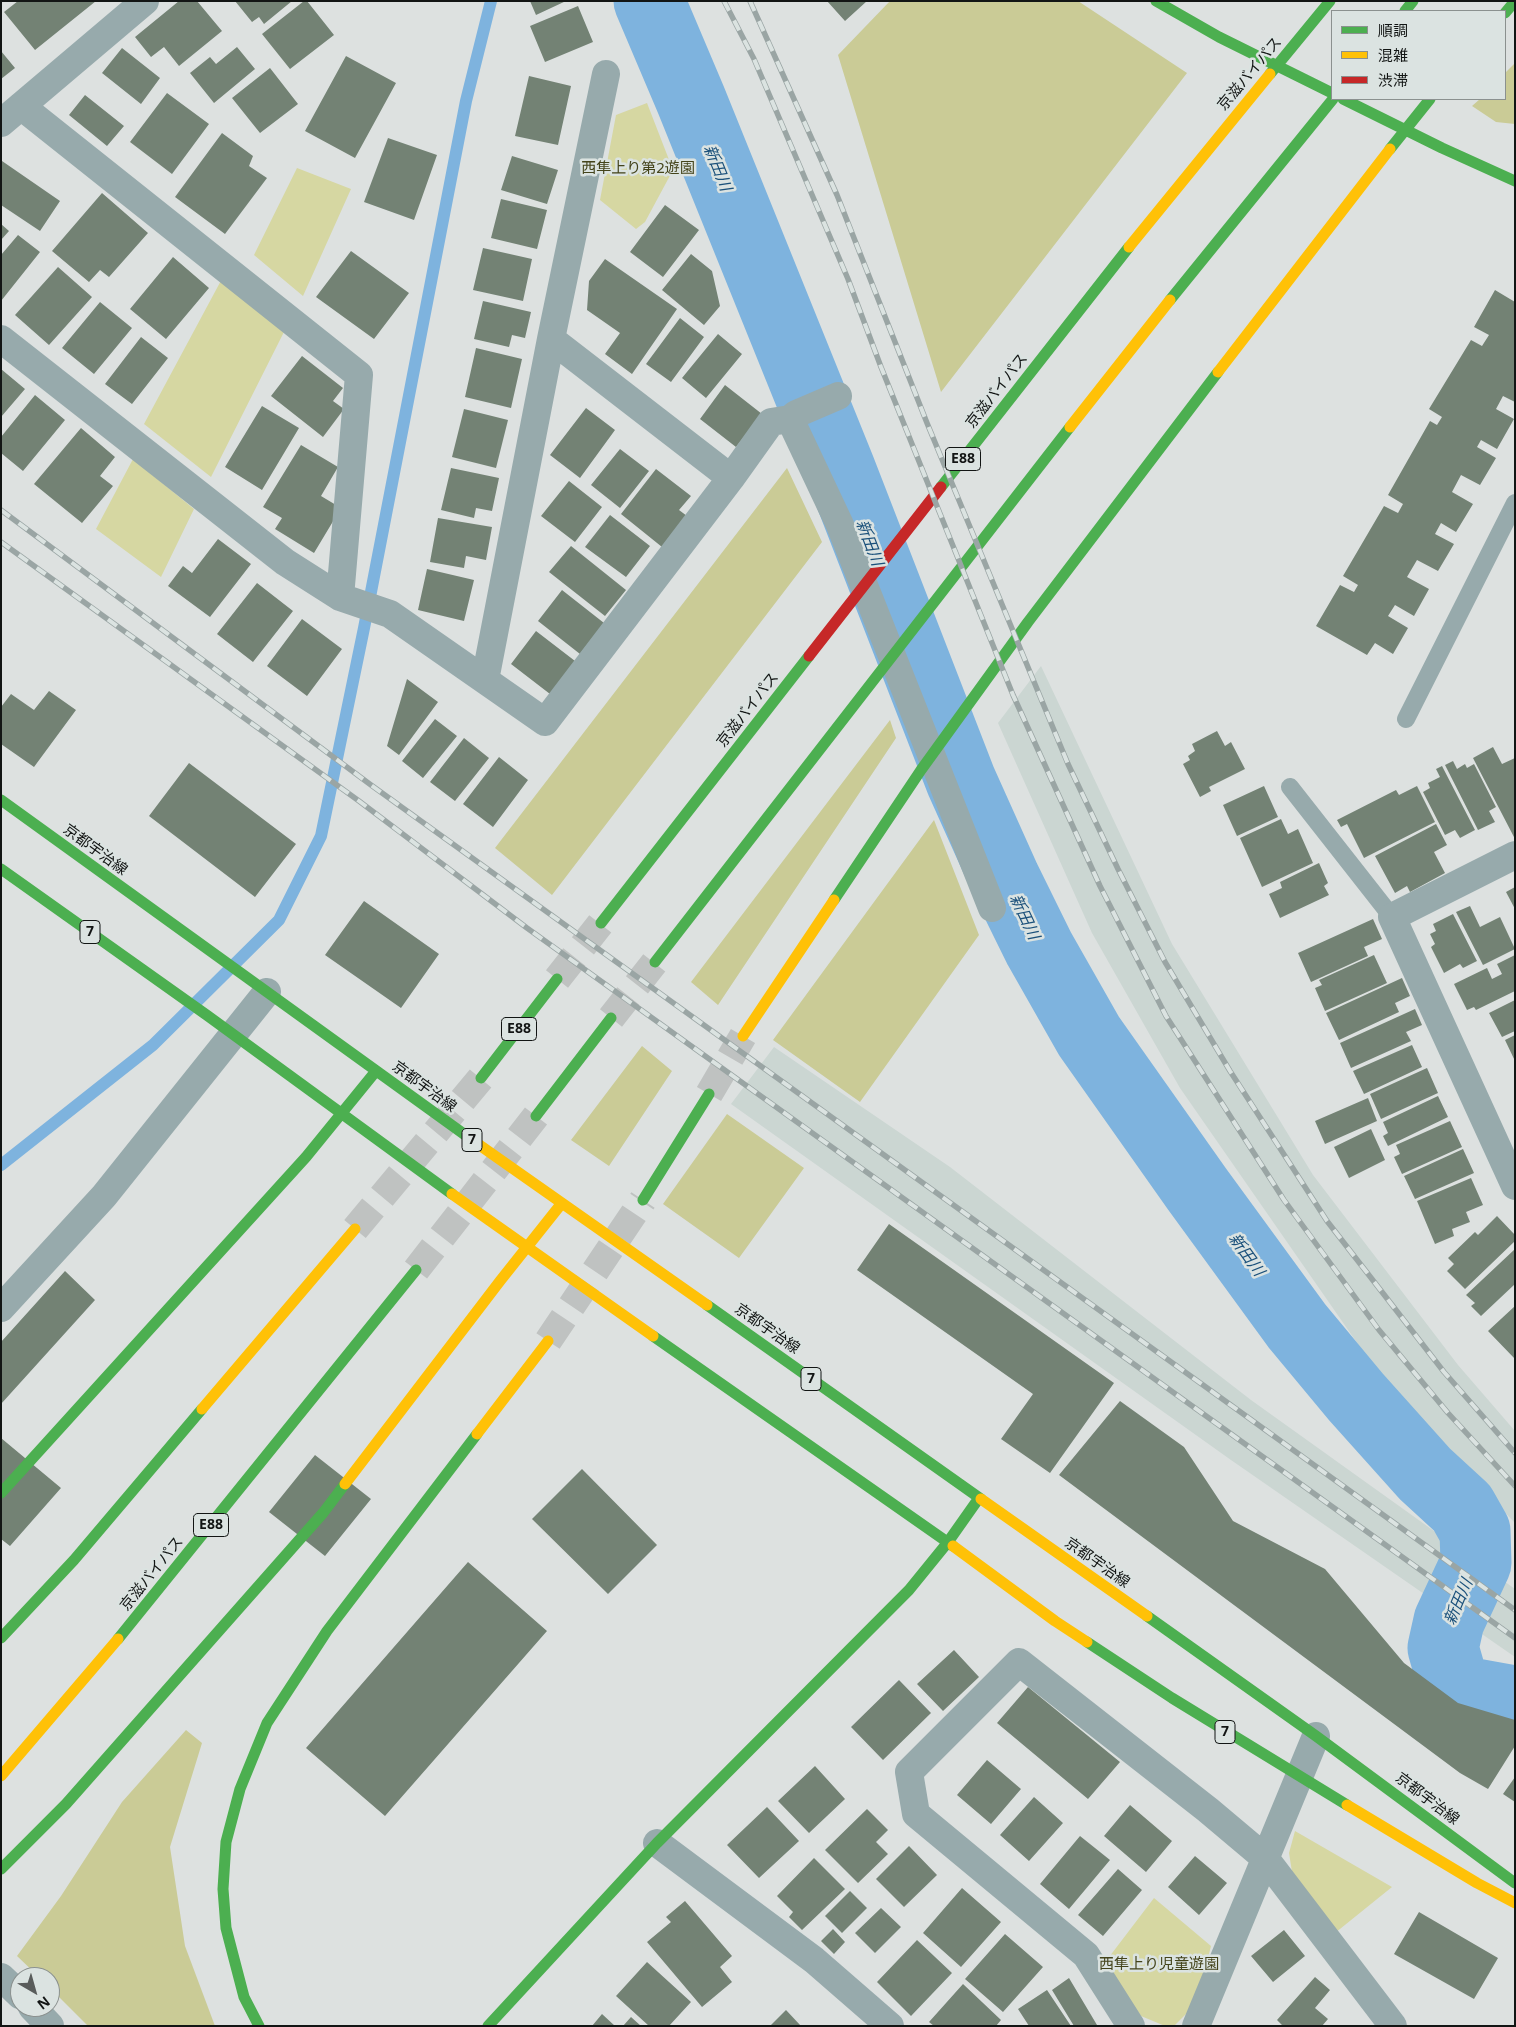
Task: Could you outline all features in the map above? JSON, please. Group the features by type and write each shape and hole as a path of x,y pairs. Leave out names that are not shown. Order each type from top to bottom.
{"main road":[{"path":"1156,1 1219,37 1331,93"},
{"name":"京滋バイパス","path":"601,922 1094,291 1219,135 1330,1"},
{"path":"1506,12 1515,1"},
{"path":"655,962 1134,345 1332,100"},
{"path":"1345,100 1442,148 1515,181"},
{"path":"743,1036 920,770 1028,622 1277,294 1429,100"},
{"name":"京都宇治線","path":"1,800 376,1071 1316,1736 1515,1883"},
{"name":"7","path":"1,868 234,1034 526,1248 948,1542 1062,1626 1172,1698 1299,1776 1477,1883 1515,1903"},
{"name":"E88","path":"481,1078 557,979"},
{"path":"536,1116 611,1018"},
{"path":"1,1493 342,1115 376,1071"},
{"path":"643,1200 709,1094"},
{"path":"1,1869 66,1804 323,1513 562,1203"},
{"path":"1,1638 74,1560 355,1229"},
{"name":"京滋バイパス","path":"1,1776 110,1649 416,1270"},
{"path":"259,2026 244,1997 226,1928 223,1889 226,1842 238,1798 267,1724 327,1631 548,1341"},
{"path":"488,2026 657,1843 909,1590 948,1542 979,1498"}],"street":[{"path":"145,1 11,115 359,375 348,600"},
{"path":"485,680 551,339 606,74"},
{"path":"1,339 285,562 348,600 390,614 545,722 731,478 771,422 793,416 838,396"},
{"path":"551,339 731,478"},
{"path":"793,416 840,525 992,908"},
{"path":"1515,855 1392,917 1515,1186"},
{"path":"1,1308 104,1196 234,1034 257,986"},
{"path":"1131,2026 1086,1955 916,1814 909,1772 1019,1662 1208,1810 1265,1858 1393,2026"},
{"path":"1196,2026 1316,1736"},
{"path":"657,1843 814,1960 890,2026"}],"lane":[{"path":"1406,719 1515,503"},
{"path":"1290,787 1392,917"}],"shaded area":[{"path":"1041,666 1172,944 1313,1175 1458,1365 1515,1431 1515,1523 1394,1396 1180,1088 1092,933 998,723"},
{"path":"774,1047 950,1167 1251,1400 1515,1589 1515,1657 1231,1460 731,1104"}],"green space":[{"path":"890,1 1078,1 1187,73 941,392 838,55"},
{"path":"1515,63 1515,124 1496,122 1472,106 1479,100 1506,100 1506,72"},
{"name":"西隼上り第2遊園","path":"647,103 673,170 645,222 636,229 600,200 616,115"},
{"path":"297,168 351,189 303,296 254,255"},
{"path":"224,275 288,324 211,477 144,424"},
{"path":"133,459 194,509 161,577 96,529"},
{"path":"787,468 822,542 552,895 495,848"},
{"path":"890,720 896,738 718,1005 691,982"},
{"path":"934,820 979,935 860,1102 773,1040"},
{"path":"642,1046 672,1071 609,1166 571,1140"},
{"path":"727,1114 804,1168 739,1258 663,1204"},
{"path":"186,1730 202,1743 170,1847 185,1946 215,2026 88,2026 60,1998 60,1967 29,1967 17,1956 61,1896 122,1802"},
{"path":"1295,1831 1392,1887 1335,1933 1293,1878 1289,1853"},
{"name":"西隼上り児童遊園","path":"1154,1898 1211,1946 1196,2004 1174,2026 1165,2026 1141,2016 1103,1965"}],"building":[{"path":"18,1 96,1 35,50 4,12"},
{"path":"179,1 197,1 222,31 179,66 164,47 151,57 135,37"},
{"path":"235,1 292,1 264,24 259,17 252,22"},
{"path":"304,1 307,1 334,35 290,69 262,34"},
{"path":"530,1 566,1 536,15"},
{"path":"827,1 867,1 845,21"},
{"path":"578,6 593,42 545,62 530,26"},
{"path":"237,47 255,69 214,103 190,73 210,57 216,64"},
{"path":"122,48 160,78 141,104 102,73"},
{"path":"1,51 15,68 1,79"},
{"path":"346,56 396,83 355,158 305,131"},
{"path":"270,68 298,104 260,133 232,98"},
{"path":"529,76 571,86 558,145 515,136"},
{"path":"167,93 209,124 172,174 130,142"},
{"path":"85,95 124,126 107,146 69,115"},
{"path":"222,133 253,156 249,166 267,178 225,234 175,197"},
{"path":"388,138 437,155 414,220 364,202"},
{"path":"512,156 558,170 547,204 501,190"},
{"path":"2,161 60,201 40,231 1,205"},
{"path":"102,193 148,233 109,277 100,270 89,282 52,251"},
{"path":"501,199 547,210 537,249 491,238"},
{"path":"665,205 699,230 663,277 630,252"},
{"path":"1,224 9,231 1,240"},
{"path":"18,235 40,252 1,301 1,255"},
{"path":"483,248 532,259 523,301 473,290"},
{"path":"351,251 409,293 374,339 316,297"},
{"path":"691,254 712,271 720,306 704,325 662,290"},
{"path":"173,257 209,288 166,339 130,309"},
{"path":"605,259 677,309 632,374 605,354 620,333 587,310 589,281"},
{"path":"58,267 92,297 49,345 15,315"},
{"path":"1495,290 1515,302 1515,402 1503,396 1496,409 1514,419 1497,449 1481,440 1477,447 1496,458 1480,485 1461,475 1452,492 1473,504 1456,532 1441,523 1435,534 1454,544 1438,571 1417,560 1407,577 1429,589 1414,616 1395,605 1388,616 1408,628 1393,654 1375,643 1367,655 1316,626 1340,585 1354,592 1358,585 1343,576 1384,506 1398,513 1403,504 1388,495 1430,421 1437,425 1442,417 1429,409 1471,340 1482,346 1489,335 1474,327"},
{"path":"483,301 531,312 525,338 512,335 509,347 474,339"},
{"path":"100,302 132,328 94,374 62,348"},
{"path":"680,318 704,337 671,382 646,364"},
{"path":"718,334 742,354 706,398 682,378"},
{"path":"141,337 168,358 132,404 105,384"},
{"path":"476,348 522,359 511,408 465,397"},
{"path":"302,356 343,388 333,401 344,409 323,437 271,396"},
{"path":"1,369 25,389 1,417"},
{"path":"725,385 762,414 736,447 700,419"},
{"path":"35,395 65,420 23,471 1,453 1,437"},
{"path":"262,406 299,428 262,490 225,467"},
{"path":"586,408 615,430 580,478 550,455"},
{"path":"464,409 508,420 496,468 452,457"},
{"path":"81,428 115,457 100,476 113,486 82,523 34,484"},
{"path":"301,445 338,467 321,496 341,508 314,553 275,529 282,518 263,507"},
{"path":"620,449 649,471 620,508 591,485"},
{"path":"451,468 499,478 492,511 476,508 474,518 441,510"},
{"path":"656,469 691,496 679,510 687,516 662,547 621,514"},
{"path":"569,481 602,507 575,542 541,516"},
{"path":"610,515 650,546 626,577 585,547"},
{"path":"438,518 492,527 486,560 466,556 464,568 430,562"},
{"path":"218,539 251,564 210,617 168,586 183,566 192,573"},
{"path":"571,546 626,590 605,616 549,572"},
{"path":"427,569 474,580 464,621 418,610"},
{"path":"257,583 293,611 253,662 217,634"},
{"path":"562,590 604,623 580,654 538,621"},
{"path":"302,619 342,649 307,696 267,666"},
{"path":"536,631 575,661 550,694 511,664"},
{"path":"407,679 438,702 399,755 387,746"},
{"path":"49,691 76,710 34,767 1,744 1,707 11,694 34,710"},
{"path":"435,719 457,736 423,778 402,761"},
{"path":"1217,731 1225,746 1231,742 1245,769 1209,787 1211,791 1200,797 1183,764 1190,760 1188,756 1195,751 1192,744"},
{"path":"464,738 489,758 455,801 430,782"},
{"path":"1493,747 1502,764 1515,758 1515,839 1473,758"},
{"path":"499,757 528,780 493,827 463,804"},
{"path":"1453,761 1457,769 1465,764 1467,768 1474,764 1496,807 1489,811 1495,822 1478,830 1445,765"},
{"path":"189,763 296,844 255,897 149,816"},
{"path":"1442,766 1475,830 1460,838 1455,830 1445,835 1423,792 1430,788 1428,783 1440,777 1436,769"},
{"path":"1264,786 1278,817 1237,836 1223,805"},
{"path":"1417,786 1435,822 1364,858 1347,824 1341,827 1337,820 1396,790 1399,795"},
{"path":"1281,819 1288,834 1298,829 1313,863 1262,887 1240,838"},
{"path":"1436,824 1447,845 1434,852 1445,873 1410,892 1407,886 1395,893 1375,856"},
{"path":"1319,863 1328,883 1324,886 1329,895 1280,918 1269,894 1282,888 1280,882"},
{"path":"1515,887 1515,909 1506,892"},
{"path":"364,901 439,954 401,1008 325,955"},
{"path":"1470,906 1480,927 1500,917 1515,949 1483,965 1456,912"},
{"path":"1453,914 1477,961 1463,968 1460,964 1444,973 1431,947 1435,944 1430,934 1436,931 1433,924"},
{"path":"1373,919 1382,939 1364,947 1368,956 1311,982 1298,953"},
{"path":"1374,955 1387,983 1325,1011 1315,988 1322,985 1319,980"},
{"path":"1515,955 1515,991 1476,1010 1474,1007 1467,1010 1454,984 1487,968 1492,979 1502,974 1497,964"},
{"path":"1402,978 1410,996 1395,1003 1399,1012 1339,1040 1326,1013"},
{"path":"1515,1000 1515,1031 1502,1037 1489,1013"},
{"path":"1415,1009 1422,1025 1406,1032 1411,1041 1351,1068 1340,1043"},
{"path":"1515,1035 1515,1061 1505,1040"},
{"path":"1412,1045 1422,1067 1364,1094 1353,1071"},
{"path":"1427,1068 1438,1093 1381,1119 1370,1094"},
{"path":"1438,1096 1448,1117 1388,1146 1383,1136 1388,1133 1383,1122"},
{"path":"1368,1098 1377,1121 1325,1144 1315,1121"},
{"path":"1450,1121 1462,1147 1402,1174 1394,1157 1400,1154 1396,1145"},
{"path":"1371,1129 1385,1160 1349,1178 1334,1147"},
{"path":"1463,1149 1474,1173 1415,1199 1404,1176"},
{"path":"1471,1178 1483,1205 1466,1212 1470,1222 1452,1229 1454,1236 1435,1244 1417,1201"},
{"path":"1497,1216 1515,1235 1515,1241 1465,1289 1447,1271 1454,1264 1448,1258 1475,1232 1478,1235"},
{"path":"889,1224 1114,1383 1050,1473 1001,1439 1033,1394 857,1270"},
{"path":"1515,1249 1515,1284 1481,1316 1471,1306 1475,1303 1466,1295"},
{"path":"65,1271 95,1300 1,1404 1,1342"},
{"path":"1515,1306 1515,1359 1488,1331"},
{"path":"1120,1401 1184,1447 1233,1521 1325,1569 1404,1663 1458,1703 1515,1720 1515,1746 1488,1789 1460,1773 1059,1475"},
{"path":"1,1438 61,1488 10,1546 1,1539"},
{"path":"315,1455 371,1499 325,1556 269,1512"},
{"path":"582,1469 657,1545 608,1594 532,1519"},
{"path":"468,1562 547,1631 385,1816 306,1748"},
{"path":"954,1650 979,1677 943,1711 917,1684"},
{"path":"899,1680 931,1713 883,1760 851,1727"},
{"path":"1028,1687 1120,1762 1088,1799 997,1723"},
{"path":"987,1760 1021,1789 991,1824 957,1795"},
{"path":"815,1766 845,1799 809,1833 778,1801"},
{"path":"1515,1777 1515,1802 1503,1794"},
{"path":"1034,1797 1063,1823 1029,1861 1000,1835"},
{"path":"1130,1805 1172,1841 1146,1872 1104,1836"},
{"path":"767,1807 799,1841 759,1878 727,1845"},
{"path":"867,1809 888,1830 876,1842 888,1854 858,1883 825,1850"},
{"path":"1080,1836 1110,1860 1069,1909 1040,1884"},
{"path":"909,1846 937,1875 904,1907 876,1879"},
{"path":"1195,1856 1227,1883 1199,1915 1168,1887"},
{"path":"814,1858 845,1889 802,1930 789,1917 793,1912 777,1896"},
{"path":"1118,1869 1142,1890 1103,1936 1078,1915"},
{"path":"962,1888 1001,1922 961,1967 923,1933"},
{"path":"850,1891 867,1908 842,1933 825,1916"},
{"path":"685,1901 732,1956 720,1967 732,1982 702,2007 647,1942 671,1922 666,1917"},
{"path":"881,1908 901,1927 875,1953 855,1933"},
{"path":"1419,1912 1498,1958 1474,1999 1394,1954"},
{"path":"833,1929 845,1942 834,1954 821,1941"},
{"path":"1284,1930 1305,1956 1273,1982 1251,1956"},
{"path":"1005,1934 1043,1967 1003,2012 965,1979"},
{"path":"917,1940 952,1973 911,2016 877,1982"},
{"path":"647,1962 691,2002 669,2026 649,2026 616,1996"},
{"path":"1315,1977 1330,1990 1315,2008 1328,2019 1322,2026 1283,2026 1277,2020"},
{"path":"1069,1978 1097,2025 1074,2026 1052,1990"},
{"path":"963,1984 1001,2020 996,2026 934,2026 929,2022"},
{"path":"1047,1990 1071,2026 1029,2026 1018,2009"},
{"path":"786,2010 801,2026 770,2026"},
{"path":"602,2014 615,2026 592,2026"},
{"path":"631,2017 641,2026 623,2026"}],"waterway":[{"path":"1,1165 153,1045 279,920 321,836 364,628 466,101 491,1"},
{"name":"新田川","path":"649,1 840,469 961,781 1005,879 1039,948 1089,1036 1297,1326 1356,1397 1425,1474 1462,1508 1475,1531 1476,1563 1449,1621 1443,1648 1451,1676 1464,1692 1515,1701"}],"tunnel":[{"path":"557,979 601,923"},
{"path":"611,1018 655,962"},
{"path":"709,1094 743,1036"},
{"path":"355,1229 481,1078"},
{"path":"416,1270 536,1116"},
{"path":"548,1341 643,1200"}],"railway":[{"path":"724,1 754,59 848,279 881,367 1013,695 1100,886 1166,1016 1284,1200 1379,1330 1448,1413 1515,1486"},
{"path":"750,1 837,195 927,423 1068,764 1165,962 1230,1071 1327,1221 1444,1372 1515,1453"},
{"path":"1,510 371,785 1515,1610"},
{"path":"1,542 359,801 527,928 1515,1638"}],"traffic: fast":[{"path":"1156,1 1219,37 1331,93"},
{"path":"1270,74 1330,1"},
{"path":"1406,10 1413,1"},
{"path":"1506,12 1515,1"},
{"path":"1170,300 1332,100"},
{"path":"1345,100 1442,148 1515,181"},
{"path":"1390,149 1429,100"},
{"path":"941,487 1129,247"},
{"path":"834,900 921,770 1028,622 1218,372"},
{"path":"655,962 1070,427"},
{"path":"601,923 809,656"},
{"path":"1,800 468,1137"},
{"path":"1,869 208,1016 452,1194"},
{"path":"481,1078 557,979"},
{"path":"536,1116 611,1018"},
{"path":"1,1493 306,1157 376,1071"},
{"path":"643,1200 709,1094"},
{"path":"118,1639 416,1270"},
{"path":"707,1305 981,1499"},
{"path":"653,1336 953,1546"},
{"path":"1,1638 74,1560 202,1409"},
{"path":"259,2026 244,1997 226,1928 223,1889 226,1842 240,1789 267,1723 327,1631 477,1434"},
{"path":"1,1869 66,1804 323,1513 345,1484"},
{"path":"488,2026 657,1843 909,1590 948,1542 979,1498"},
{"path":"1147,1616 1316,1736 1515,1883"},
{"path":"1087,1642 1172,1698 1347,1805"}],"traffic: slow":[{"path":"1129,247 1270,74"},
{"path":"1218,372 1390,149"},
{"path":"1070,427 1170,300"},
{"path":"743,1036 834,900"},
{"path":"468,1137 707,1305"},
{"path":"452,1194 653,1336"},
{"path":"345,1484 562,1203"},
{"path":"202,1409 355,1229"},
{"path":"477,1434 548,1341"},
{"path":"981,1499 1147,1616"},
{"path":"953,1546 1055,1621 1087,1642"},
{"path":"1,1776 118,1639"},
{"path":"1347,1805 1477,1883 1515,1903"}],"traffic: jam":[{"path":"809,656 941,487"}]}
